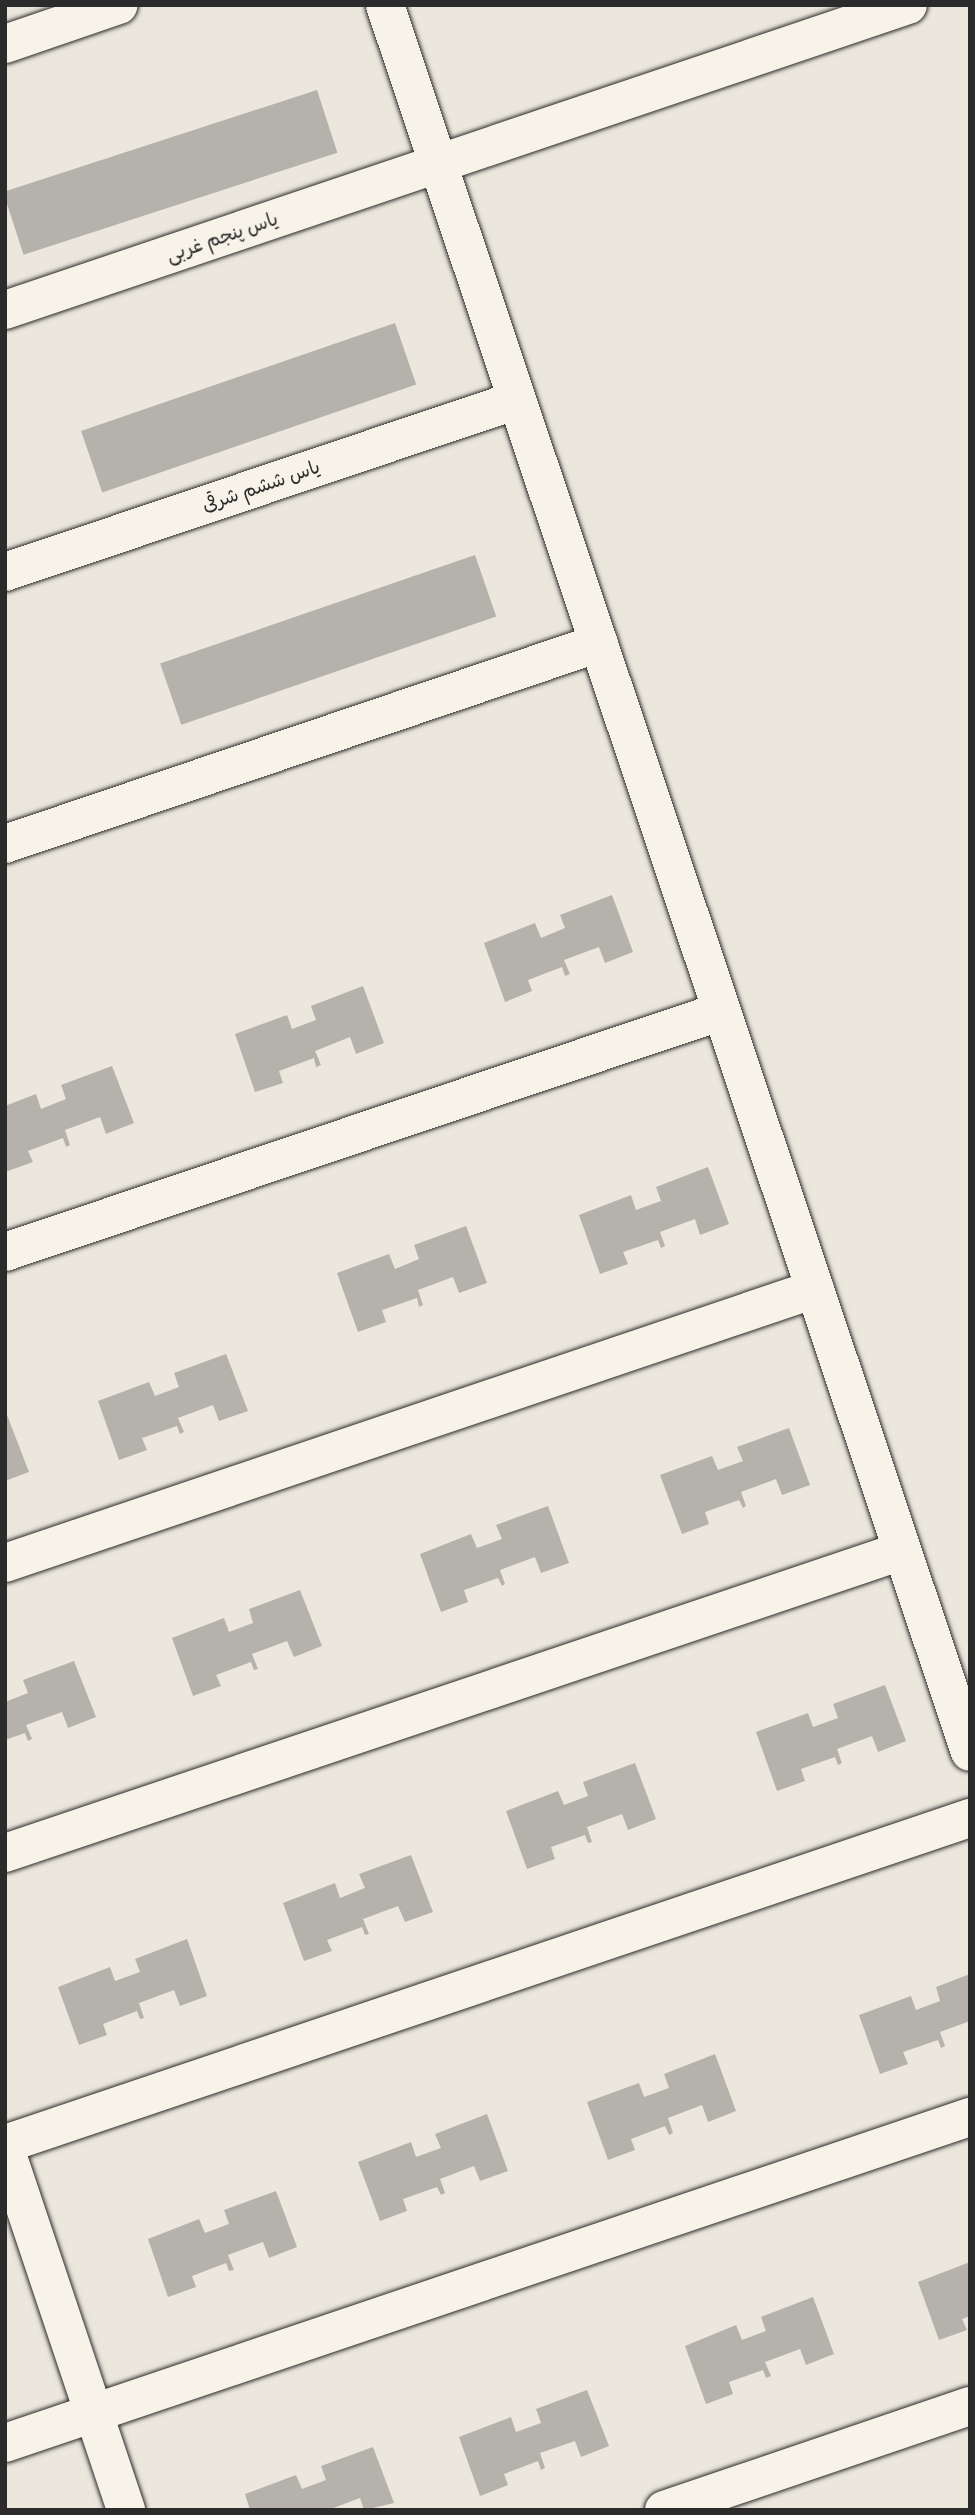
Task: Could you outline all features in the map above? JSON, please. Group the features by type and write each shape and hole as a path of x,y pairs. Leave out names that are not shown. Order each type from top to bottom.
{"street":[{"path":"5,44 119,5"},
{"path":"385,5 970,1752"},
{"name":"یاس پنجم غربی","path":"5,310 908,5"},
{"name":"یاس ششم شرقی","path":"5,572 517,400"},
{"path":"5,844 599,643"},
{"path":"5,1252 722,1011"},
{"path":"5,1563 815,1289"},
{"path":"5,1853 902,1551"},
{"path":"126,2510 5,2146 970,1818"},
{"path":"5,2442 970,2117"},
{"path":"664,2510 970,2406"}],"building":[{"path":"317,90 337,153 24,255 5,191"},
{"path":"395,323 416,384 102,493 81,431"},
{"path":"475,555 496,616 181,725 160,663"},
{"path":"612,895 633,952 605,963 599,947 564,960 570,974 565,976 562,967 528,980 532,991 505,1002 484,943 535,923 541,938 565,928 560,915"},
{"path":"363,986 384,1043 356,1054 350,1037 315,1051 321,1065 316,1067 314,1058 279,1071 283,1083 255,1092 235,1034 287,1015 292,1029 316,1020 311,1006"},
{"path":"112,1066 134,1123 106,1134 100,1117 65,1130 70,1145 66,1147 63,1138 28,1151 33,1162 5,1172 5,1106 36,1094 41,1109 66,1099 61,1085"},
{"path":"708,1167 729,1224 700,1235 695,1219 660,1232 665,1246 661,1248 658,1240 623,1252 628,1264 600,1274 579,1215 631,1195 636,1210 661,1201 656,1187"},
{"path":"466,1226 487,1283 459,1293 453,1277 418,1290 423,1305 419,1307 417,1298 382,1310 386,1322 358,1332 337,1273 389,1254 395,1269 419,1259 414,1245"},
{"path":"226,1354 248,1411 219,1421 213,1405 178,1418 184,1432 180,1434 177,1426 142,1438 147,1450 119,1460 98,1401 149,1382 155,1396 179,1387 174,1373"},
{"path":"7,1415 29,1472 5,1481 5,1416"},
{"path":"789,1428 810,1485 782,1495 776,1479 741,1492 746,1506 743,1508 739,1500 705,1512 709,1524 682,1534 660,1475 712,1456 718,1470 743,1461 737,1447"},
{"path":"548,1506 569,1563 541,1573 535,1557 500,1570 505,1584 502,1586 498,1578 464,1590 468,1602 441,1612 420,1554 471,1534 477,1548 502,1539 496,1525"},
{"path":"300,1590 322,1646 294,1657 287,1641 252,1654 258,1669 254,1670 251,1662 216,1675 221,1686 193,1696 172,1638 224,1618 229,1632 253,1623 249,1609"},
{"path":"74,1661 96,1717 68,1728 62,1712 26,1725 32,1739 28,1741 25,1733 5,1740 5,1702 28,1693 23,1680"},
{"path":"885,1685 906,1741 878,1752 872,1736 837,1749 842,1763 838,1765 835,1757 801,1769 805,1781 777,1791 756,1732 808,1713 813,1727 838,1718 833,1704"},
{"path":"635,1763 656,1819 628,1830 622,1814 587,1827 592,1842 588,1843 585,1835 551,1847 555,1859 527,1869 506,1811 558,1791 564,1805 588,1796 583,1782"},
{"path":"411,1855 433,1912 405,1922 398,1906 363,1919 369,1934 365,1935 362,1927 327,1940 332,1951 304,1961 283,1903 335,1883 340,1898 365,1888 359,1874"},
{"path":"187,1939 207,1996 180,2006 174,1990 139,2003 144,2018 140,2019 137,2011 103,2024 107,2035 79,2045 58,1987 110,1967 115,1981 140,1972 135,1959"},
{"path":"970,1974 970,2021 940,2032 945,2046 941,2048 938,2040 903,2052 908,2064 880,2074 859,2015 911,1996 916,2010 940,2001 936,1987"},
{"path":"715,2054 736,2111 708,2122 702,2105 668,2118 673,2133 669,2135 665,2126 631,2139 635,2150 608,2160 587,2102 639,2083 644,2097 669,2088 664,2074"},
{"path":"487,2114 508,2171 480,2181 474,2166 440,2179 445,2193 441,2195 437,2187 403,2199 407,2211 380,2221 358,2162 411,2142 416,2157 441,2148 435,2134"},
{"path":"276,2191 297,2247 269,2258 263,2242 228,2255 234,2270 229,2271 226,2263 192,2276 196,2287 168,2297 148,2239 199,2219 205,2233 229,2224 224,2210"},
{"path":"970,2262 970,2316 962,2319 967,2330 939,2340 918,2282"},
{"path":"813,2297 834,2354 806,2365 800,2349 765,2362 771,2376 766,2378 763,2370 729,2382 733,2394 706,2404 685,2346 736,2325 742,2340 766,2331 761,2317"},
{"path":"587,2390 609,2446 581,2457 575,2441 540,2453 545,2468 541,2470 538,2461 504,2474 508,2485 480,2496 459,2437 511,2417 516,2432 541,2423 536,2409"},
{"path":"373,2447 394,2503 364,2510 360,2498 328,2510 250,2510 245,2494 296,2475 302,2489 326,2480 321,2466"}]}
